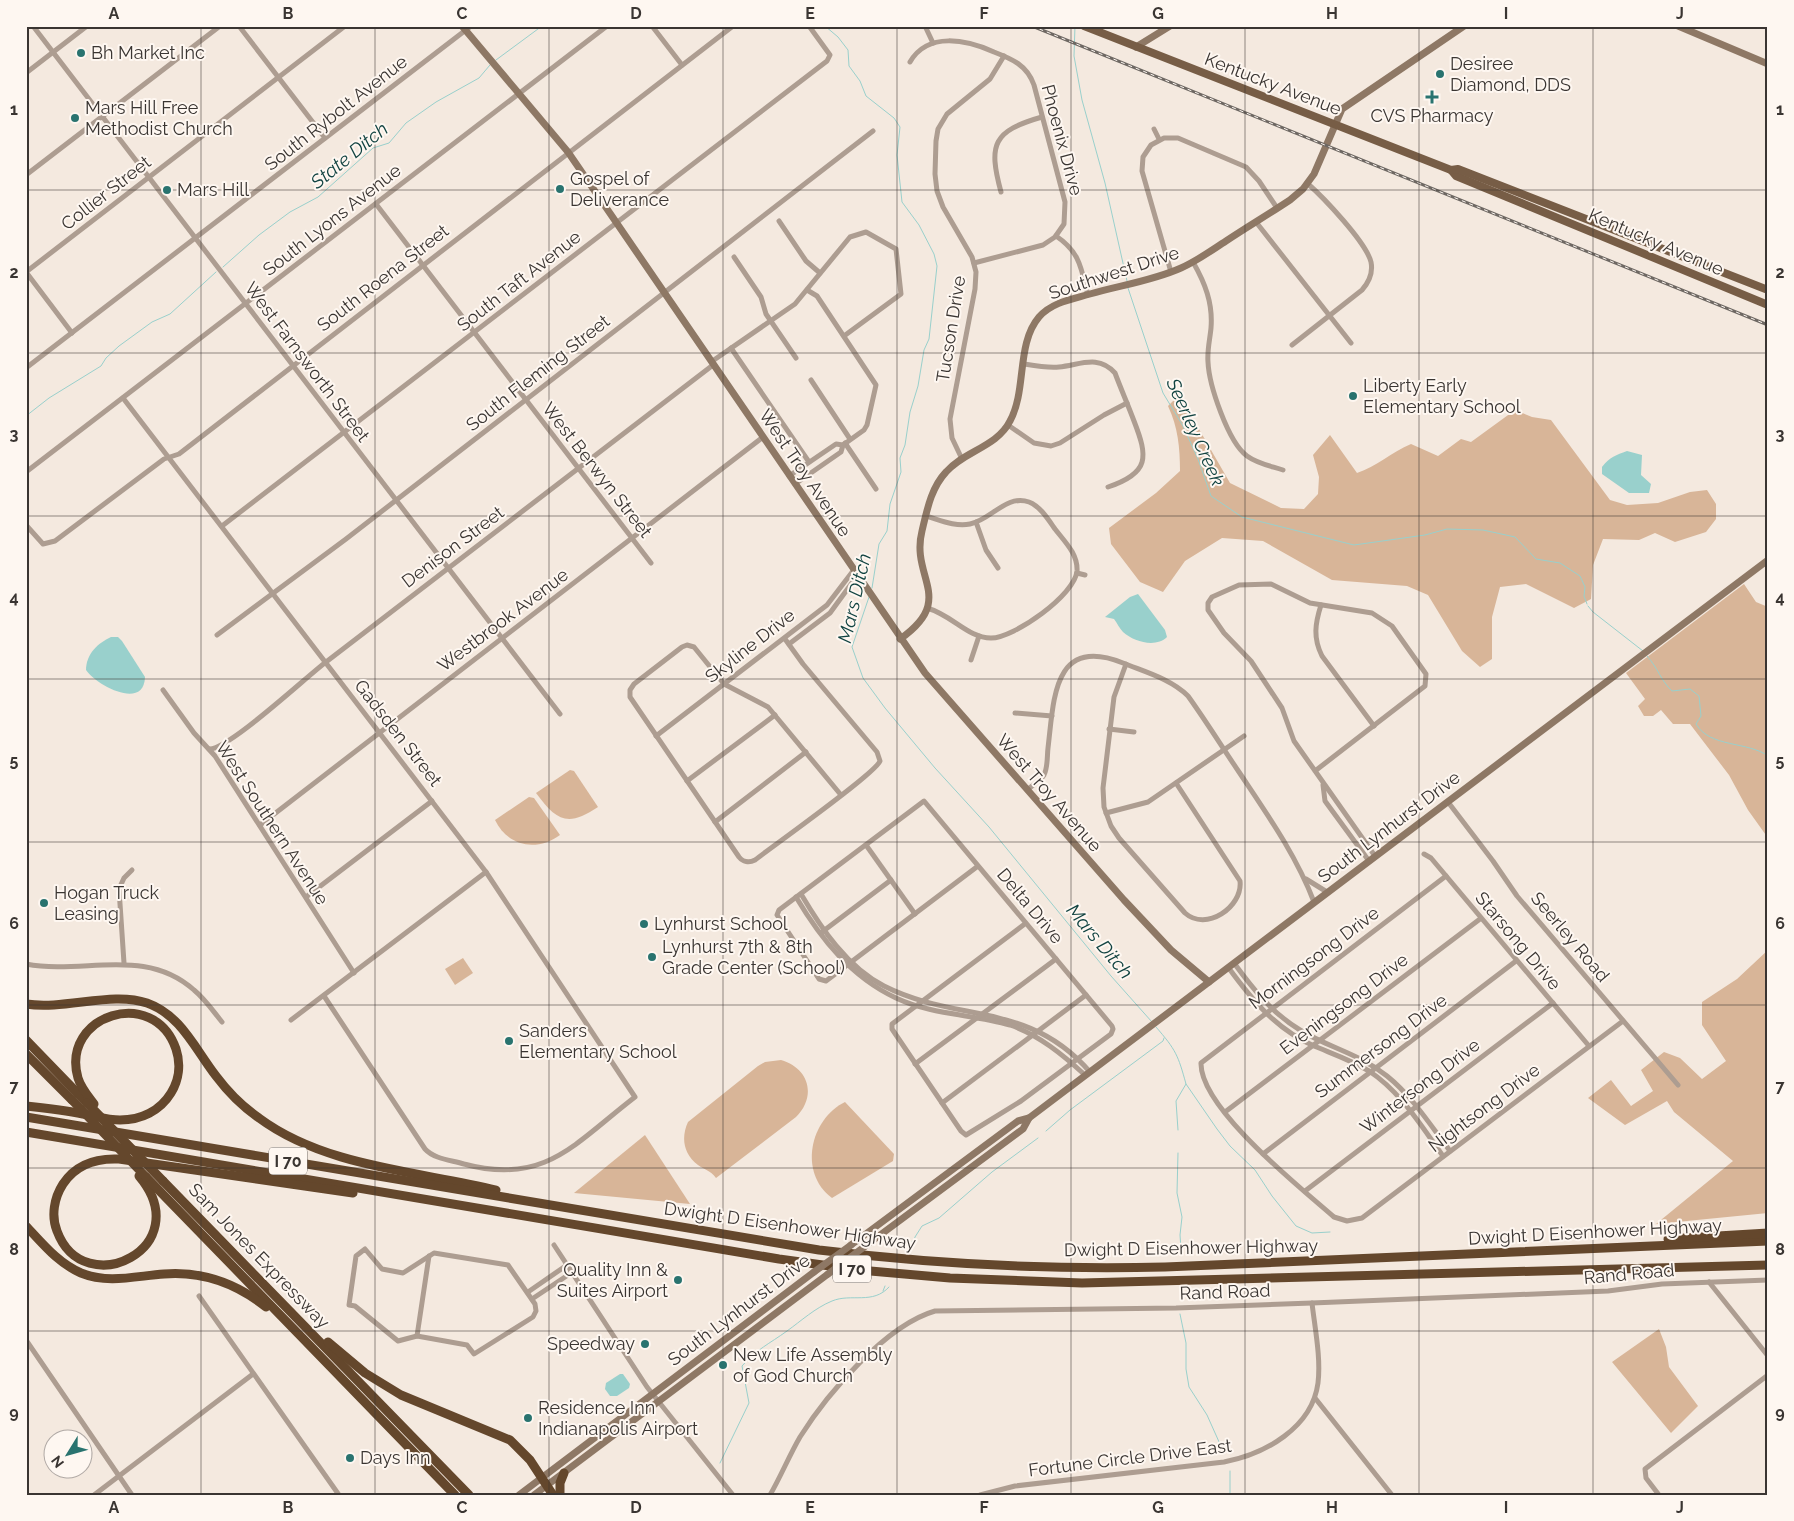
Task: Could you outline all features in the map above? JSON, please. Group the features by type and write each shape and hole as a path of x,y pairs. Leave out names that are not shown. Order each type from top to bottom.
{"highway":[{"path":"26,1004 60,1006 122,999 145,1003 162,1011 177,1023 222,1084 245,1107 265,1123 301,1143 342,1158 481,1187 549,1206"},
{"path":"26,1106 119,1120 136,1118 156,1110 173,1090 179,1065 173,1042 158,1024 142,1015 125,1013 104,1019 89,1030 79,1047 76,1066 80,1082 90,1104"},
{"path":"26,1040 90,1104"},
{"path":"26,1054 127,1157 142,1177 151,1191 156,1212 152,1234 144,1248 128,1260 112,1265 93,1264 73,1254 62,1242 56,1227 54,1212 57,1196 71,1174 84,1165 100,1160 119,1159 364,1195 402,1195"},
{"name":"Sam Jones Expressway","path":"90,1104 103,1120 469,1495"},
{"name":"Dwight D Eisenhower Highway","path":"26,1117 819,1250 912,1260 1005,1266 1164,1267 1768,1241"},
{"name":"Dwight D Eisenhower Highway","path":"26,1132 816,1264 911,1275 1006,1281 1120,1283 1407,1273 1768,1265"},
{"name":"Sam Jones Expressway","path":"142,1177 310,1345 455,1495"},
{"path":"26,1226 60,1261 91,1276 120,1279 186,1274 206,1277 233,1286 261,1304 310,1345"},
{"path":"1586,1248 1680,1238 1768,1233"},
{"path":"290,1312 350,1362 386,1386 424,1406 510,1440 530,1460 543,1482 554,1495"},
{"path":"560,1495 560,1483 564,1473"}],"main road":[{"name":"Kentucky Avenue","path":"1084,26 1451,170 1456,176 1768,305"},
{"name":"Kentucky Avenue","path":"1451,170 1458,169 1768,290"}],"street":[{"name":"West Farnsworth Street","path":"32,26 560,714"},
{"path":"26,73 87,26"},
{"path":"26,175 220,26"},
{"path":"239,26 325,138"},
{"name":"Collier Street","path":"26,272 345,26"},
{"name":"South Lyons Avenue","path":"26,472 607,26"},
{"path":"652,26 682,65"},
{"name":"South Roena Street","path":"26,525 45,544 55,541 169,457 179,454 733,26"},
{"name":"South Taft Avenue","path":"222,526 827,61 830,54 809,26"},
{"path":"910,62 919,50 933,43 925,26"},
{"path":"1136,47 1170,26"},
{"name":"Southwest Drive","path":"927,608 929,587 920,547 926,516 937,483 948,470 993,440 1008,425 1014,412 1031,329 1042,313 1056,304 1171,272 1193,262 1294,197 1307,184 1318,167 1342,109 1464,26"},
{"path":"1678,26 1768,64"},
{"name":"West Troy Avenue","path":"467,28 568,152 875,603 925,673 1148,926 1208,982"},
{"name":"South Rybolt Avenue","path":"26,368 467,28"},
{"name":"Phoenix Drive","path":"933,43 966,42 1021,64 1029,74 1066,209 1064,224 1056,236"},
{"name":"Tucson Drive","path":"962,459 952,438 950,419 976,285 974,262 938,193 935,174 936,141 940,124 948,112 990,79 1004,56"},
{"path":"1002,192 994,161 998,142 1013,126 1042,117"},
{"path":"1154,128 1159,139"},
{"name":"South Fleming Street","path":"217,635 396,500 873,131"},
{"path":"1171,272 1155,223 1141,166 1146,150 1159,139 1178,138 1242,165 1255,175 1277,208"},
{"path":"1292,344 1365,286 1371,273 1371,263 1365,250 1329,203 1307,184"},
{"name":"West Berwyn Street","path":"376,204 651,563"},
{"path":"778,221 806,260 820,273"},
{"path":"1256,222 1351,343"},
{"name":"Denison Street","path":"209,749 214,749 225,743 268,711 326,662 731,348 791,307 807,290 845,240 860,232 866,232 896,249 901,296 844,336"},
{"path":"974,262 1043,244 1056,236 1074,252 1079,260 1088,295"},
{"path":"734,257 761,297 766,314 796,358"},
{"path":"1193,262 1204,281 1209,297 1212,316 1208,359 1210,376 1231,435 1248,456 1283,470"},
{"path":"26,272 72,333"},
{"path":"795,484 841,452 844,444 866,427 876,385 817,296 807,290"},
{"path":"731,348 809,462"},
{"path":"1024,364 1050,368 1090,361 1102,363 1115,373 1143,446 1143,458 1133,475 1108,487"},
{"path":"811,380 850,439"},
{"name":"Gadsden Street","path":"123,398 486,872 635,1097 556,1158 534,1167 515,1171 471,1166 428,1152 324,996"},
{"path":"1008,425 1034,443 1050,446 1060,443 1100,417 1127,403"},
{"name":"Westbrook Avenue","path":"260,825 763,437"},
{"path":"789,476 836,444 844,444"},
{"path":"844,444 876,489"},
{"path":"900,639 918,625 927,608 945,614 979,636 994,638 1010,634 1069,590 1076,573 1073,552 1040,510 1033,504 1024,501 1012,502 976,522 959,525 926,516"},
{"path":"976,522 986,550 998,568"},
{"name":"South Lynhurst Drive","path":"519,1495 564,1473 659,1402 1022,1128 1029,1118 1160,1018 1448,802 1640,654 1768,560"},
{"name":"Skyline Drive","path":"656,736 827,605 841,584 855,573"},
{"name":"Skyline Drive","path":"789,644 830,613 855,573"},
{"path":"1076,573 1085,574"},
{"path":"1314,771 1425,686 1426,674 1419,662 1392,626 1381,617 1372,613 1321,605 1271,584 1239,585 1212,597 1208,603 1208,610 1224,633 1251,661 1277,700 1282,708 1294,741 1314,771 1322,782 1325,801 1372,859"},
{"path":"1321,605 1315,627 1316,645 1322,656 1374,726"},
{"path":"971,660 979,636"},
{"path":"785,639 877,752 880,761 876,768 841,795 755,860 746,862 740,859 631,699 630,691 633,684 682,647 690,645 698,649 724,684 765,704 841,795"},
{"path":"1027,790 1045,772 1058,680 1073,662 1087,656 1100,656 1126,664 1182,690 1279,830 1295,864 1305,878 1314,902"},
{"path":"1126,664 1114,694 1109,729 1103,788 1106,813 1119,838 1185,913 1196,920 1212,919 1236,900 1240,893 1240,882 1176,783"},
{"name":"West Southern Avenue","path":"163,690 209,749 260,825 354,973"},
{"path":"1015,712 1052,716"},
{"path":"687,781 774,715"},
{"path":"1109,729 1134,732"},
{"path":"1106,813 1143,804 1244,736"},
{"path":"715,822 806,752"},
{"path":"306,897 432,801"},
{"name":"Delta Drive","path":"866,845 924,801 1113,1030 1079,1059"},
{"name":"Seerley Road","path":"1448,802 1517,896 1678,1085"},
{"path":"915,914 866,845 799,895 777,914 778,919 822,981 828,980 850,964 978,866"},
{"name":"Starsong Drive","path":"1424,854 1446,876 1589,1046"},
{"path":"124,963 119,889 124,878 132,870"},
{"path":"291,1020 486,872"},
{"name":"Morningsong Drive","path":"1225,1112 1204,1078 1200,1063 1446,876"},
{"path":"1305,878 1327,892"},
{"path":"822,932 891,880"},
{"path":"799,895 822,932 850,964 873,986 897,999 915,1005 1010,1026 1051,1046 1087,1074"},
{"name":"Eveningsong Drive","path":"1225,1112 1480,918"},
{"path":"1026,923 915,1005 892,1025 892,1030 965,1134 971,1134 992,1121 1079,1059"},
{"path":"916,1064 1056,959"},
{"name":"Summersong Drive","path":"1262,1154 1516,961"},
{"path":"26,964 64,968 124,963 148,966 187,984 202,997 222,1022"},
{"path":"850,964 882,985 922,1001 1010,1019 1038,1031 1079,1059 1087,1074"},
{"path":"1231,965 1270,1008 1301,1031 1358,1056 1388,1077 1416,1106 1450,1151"},
{"path":"1231,965 1264,1013 1290,1032 1370,1072 1388,1086 1410,1111 1443,1156"},
{"path":"942,1103 1086,995"},
{"name":"Wintersong Drive","path":"1305,1191 1552,1003"},
{"name":"Nightsong Drive","path":"1305,1191 1340,1220 1362,1218 1623,1021"},
{"path":"1225,1112 1240,1132 1262,1154 1305,1191"},
{"name":"South Lynhurst Drive","path":"534,1495 543,1482 653,1394 1018,1121 1029,1118"},
{"path":"554,1246 564,1256 571,1273 653,1394 732,1495"},
{"path":"365,1249 382,1269 403,1273 429,1256 434,1253 510,1266 537,1308 534,1316 475,1354 467,1345 416,1336 398,1342 356,1306 350,1305 348,1299 356,1256 365,1249"},
{"path":"416,1336 429,1256"},
{"path":"528,1292 567,1265"},
{"path":"532,1299 571,1273"},
{"name":"Rand Road","path":"770,1495 803,1433 841,1383 890,1337 913,1320 930,1312 949,1309 1091,1310 1312,1303 1608,1291 1647,1285 1768,1280"},
{"path":"1709,1282 1768,1356"},
{"path":"199,1296 339,1495"},
{"name":"Fortune Circle Drive East","path":"980,1495 1015,1486 1220,1463 1240,1458 1267,1447 1285,1436 1305,1416 1315,1398 1318,1367 1312,1303"},
{"path":"26,1340 132,1495"},
{"path":"94,1495 253,1374"},
{"path":"1659,1495 1646,1478 1645,1469 1768,1375"},
{"path":"1315,1398 1392,1495"}],"shaded area":[{"path":"1176,398 1184,403 1230,483 1281,508 1304,509 1318,494 1319,477 1313,455 1330,435 1357,473 1411,444 1438,456 1461,439 1471,442 1515,410 1532,417 1551,420 1610,500 1627,505 1658,503 1690,492 1707,490 1716,504 1716,519 1706,532 1675,542 1655,533 1639,540 1603,539 1593,565 1591,599 1574,608 1526,584 1500,587 1492,617 1492,659 1480,667 1462,651 1428,595 1407,586 1332,580 1263,541 1222,538 1185,561 1163,592 1140,582 1111,544 1109,528 1156,493 1180,471 1178,438 1168,406"},
{"path":"1744,584 1756,602 1768,607 1768,838 1748,810 1729,775 1690,724 1673,724 1661,710 1653,716 1644,716 1638,706 1645,699 1626,673"},
{"path":"570,770 574,771 598,807 587,814 570,819 556,815 536,793"},
{"path":"529,797 534,798 560,835 542,844 533,845 515,841 501,829 495,820"},
{"path":"1768,950 1768,1213 1656,1224 1733,1161 1674,1112 1667,1101 1625,1125 1588,1098 1611,1080 1631,1106 1653,1091 1641,1070 1664,1052 1680,1058 1702,1079 1726,1061 1702,1025 1702,1002 1737,979"},
{"path":"463,958 473,973 455,985 445,969"},
{"path":"781,1060 791,1064 804,1076 808,1092 803,1109 796,1117 716,1178 693,1161 686,1151 684,1134 688,1122 758,1066 765,1062"},
{"path":"845,1102 894,1154 893,1161 832,1198 821,1187 815,1175 812,1161 813,1147 823,1121 833,1110"},
{"path":"645,1135 690,1204 574,1193"},
{"path":"1659,1329 1666,1347 1669,1367 1698,1406 1671,1433 1612,1362"}],"water":[{"path":"1627,451 1642,455 1641,475 1651,484 1649,493 1629,493 1602,474 1602,467 1608,461 1616,455"},
{"path":"1138,594 1165,630 1167,637 1162,640 1151,643 1133,639 1123,632 1114,619 1105,617 1130,597"},
{"path":"111,637 118,637 122,641 145,677 143,687 137,692 129,694 109,688 91,676 86,670 90,654 102,642"},
{"path":"623,1374 630,1384 629,1388 617,1396 610,1396 605,1389 606,1383"}],"waterway":[{"name":"State Ditch","path":"496,60 542,26"},
{"name":"Mars Ditch","path":"825,26 838,37 848,50 849,66 860,81 866,96 894,118 900,127 897,155 902,202 919,225 934,254 937,266 929,339 924,350 918,386 910,412 905,445 900,458 901,472 890,504 887,531 879,544 872,588"},
{"name":"Seerley Creek","path":"1075,26 1074,56 1082,100 1105,183 1127,281"},
{"name":"State Ditch","path":"223,267 259,235 290,212 318,197 373,148 389,143 406,123 436,102 479,78 490,65"},
{"name":"State Ditch","path":"26,416 49,398 101,366 106,358 119,346 152,322 170,314 216,272"},
{"name":"Seerley Creek","path":"1128,288 1163,393 1183,426 1198,459 1211,496 1242,517 1354,545 1425,535 1447,529 1483,530 1515,537 1536,559 1560,563 1580,576 1585,587 1584,596 1587,604"},
{"name":"Mars Ditch","path":"869,597 852,647 863,678 885,708 935,768 989,827 1111,976 1152,1022"},
{"name":"Seerley Creek","path":"1588,606 1643,651"},
{"name":"Seerley Creek","path":"1647,656 1672,691 1690,689 1699,696 1701,716 1696,724 1702,732 1720,741 1760,751 1768,756"},
{"name":"Mars Ditch","path":"1156,1027 1176,1053 1186,1084 1176,1101 1178,1130"},
{"path":"1046,1131 1070,1110 1163,1041 1164,1038"},
{"path":"1186,1084 1230,1146 1255,1170 1272,1196 1296,1226 1312,1233 1330,1232"},
{"path":"912,1247 915,1237 922,1226 939,1218 992,1172 1038,1138"},
{"name":"Mars Ditch","path":"1178,1153 1177,1193 1182,1217 1181,1249"},
{"path":"908,1247 914,1239"},
{"path":"883,1291 885,1286"},
{"path":"720,1463 749,1403 742,1366 763,1347 826,1304 839,1299 876,1296 889,1287"},
{"name":"Mars Ditch","path":"1180,1314 1186,1343 1186,1369 1189,1387 1207,1415 1224,1453"},
{"name":"Mars Ditch","path":"1230,1471 1230,1495"}],"railway":[{"path":"1032,26 1768,325"}],"place":[{"name":"Bh Market Inc","path":"81,53"},
{"name":"Desiree Diamond, DDS","path":"1440,74"},
{"name":"CVS Pharmacy","path":"1432,97"},
{"name":"Mars Hill Free Methodist Church","path":"75,118"},
{"name":"Gospel of Deliverance","path":"560,189"},
{"name":"Mars Hill","path":"167,190"},
{"name":"Liberty Early Elementary School","path":"1353,396"},
{"name":"Hogan Truck Leasing","path":"44,903"},
{"name":"Lynhurst School","path":"644,924"},
{"name":"Lynhurst 7th & 8th Grade Center (School)","path":"652,957"},
{"name":"Sanders Elementary School","path":"509,1041"},
{"name":"Quality Inn & Suites Airport","path":"678,1280"},
{"name":"Speedway","path":"645,1344"},
{"name":"New Life Assembly of God Church","path":"723,1365"},
{"name":"Residence Inn Indianapolis Airport","path":"528,1418"},
{"name":"Days Inn","path":"350,1458"}]}
